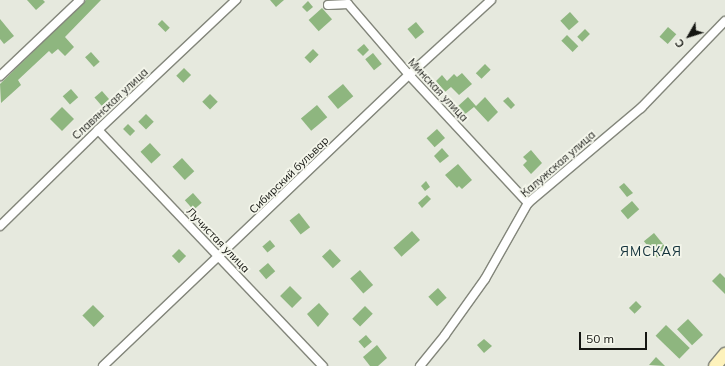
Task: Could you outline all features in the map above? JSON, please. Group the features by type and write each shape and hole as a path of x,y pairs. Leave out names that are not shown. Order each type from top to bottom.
{"main road":[{"path":"715,366 725,354"}],"street":[{"path":"0,76 80,0"},
{"name":"Славянская улица","path":"0,226 98,130 236,0"},
{"name":"Сибирский бульвар","path":"103,366 220,257 409,75 491,0"},
{"name":"Минская улица","path":"328,5 348,4 409,75 528,203"},
{"name":"Калужская улица","path":"420,366 445,335 485,279 528,203 641,108 725,21"},
{"name":"Лучистая улица","path":"98,130 323,366"}],"building":[{"path":"27,0 43,0 45,2 36,10"},
{"path":"86,0 101,0 65,37 74,47 65,56 58,49 52,54 49,51 18,80 21,85 1,103 0,84"},
{"path":"270,0 284,0 276,7"},
{"path":"308,1 313,7 307,12 302,7"},
{"path":"322,8 332,19 319,31 309,20"},
{"path":"570,12 579,22 569,30 560,21"},
{"path":"0,19 14,36 4,44 0,39"},
{"path":"162,20 170,28 166,32 158,24"},
{"path":"416,22 424,32 416,39 407,29"},
{"path":"668,27 676,34 668,44 659,37"},
{"path":"585,29 590,34 582,42 577,37"},
{"path":"567,35 578,46 573,52 561,41"},
{"path":"364,44 369,50 363,56 357,50"},
{"path":"313,49 319,55 310,63 305,57"},
{"path":"91,52 100,62 94,67 85,57"},
{"path":"373,53 382,64 374,70 365,59"},
{"path":"485,64 491,70 481,79 476,73"},
{"path":"184,68 191,75 183,83 176,76"},
{"path":"462,73 472,84 459,95 451,87 445,92 436,81 442,75 447,81 454,74 457,77"},
{"path":"343,84 353,96 338,109 328,97"},
{"path":"71,89 78,97 70,105 63,96"},
{"path":"102,91 109,99 102,106 94,98"},
{"path":"210,94 218,102 210,110 202,102"},
{"path":"468,97 476,106 485,97 498,112 488,122 474,107 464,115 457,107"},
{"path":"508,97 515,105 511,109 503,101"},
{"path":"317,105 327,117 311,131 301,118"},
{"path":"62,107 74,119 62,131 50,119"},
{"path":"146,114 154,122 146,130 138,122"},
{"path":"128,124 135,131 130,136 123,129"},
{"path":"437,129 445,138 435,147 427,138"},
{"path":"150,143 161,155 151,164 140,152"},
{"path":"442,148 449,156 440,163 434,156"},
{"path":"531,150 542,163 531,174 523,165 527,161 523,157"},
{"path":"182,158 194,171 185,180 172,167"},
{"path":"458,164 472,180 462,189 459,186 457,188 445,175"},
{"path":"426,181 430,187 425,191 421,186"},
{"path":"624,183 633,193 627,197 619,187"},
{"path":"193,193 202,203 194,210 185,200"},
{"path":"427,195 431,199 422,208 418,203"},
{"path":"632,201 639,209 628,219 621,211"},
{"path":"299,213 310,227 301,235 290,220"},
{"path":"412,231 420,240 401,257 393,248"},
{"path":"654,233 667,249 657,258 644,241"},
{"path":"270,240 275,246 267,253 262,246"},
{"path":"179,249 186,256 179,263 172,256"},
{"path":"330,249 341,261 333,268 322,257"},
{"path":"268,263 275,271 266,279 259,271"},
{"path":"360,270 373,285 363,294 350,279"},
{"path":"720,273 725,278 725,294 712,281"},
{"path":"290,286 302,298 292,308 280,296"},
{"path":"438,288 447,298 437,306 428,297"},
{"path":"636,301 642,307 635,314 629,308"},
{"path":"319,303 329,314 318,327 307,314"},
{"path":"93,305 104,316 94,327 82,316"},
{"path":"365,306 373,314 360,327 352,319"},
{"path":"688,319 703,335 692,345 677,329"},
{"path":"666,325 690,348 679,359 656,336"},
{"path":"366,335 372,342 364,348 358,342"},
{"path":"484,339 492,346 484,353 477,345"},
{"path":"377,345 387,358 378,366 370,366 363,357"},
{"path":"656,357 665,366 649,365"}],"district":[{"name":"ЯМСКАЯ","path":"651,251"}]}
